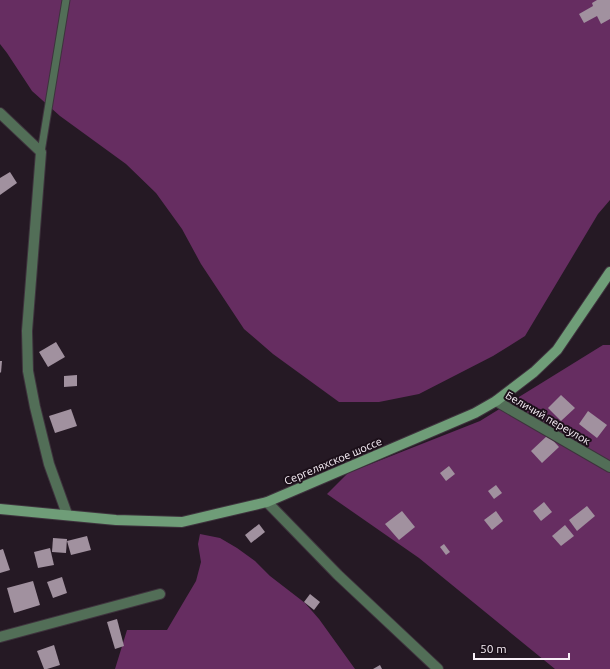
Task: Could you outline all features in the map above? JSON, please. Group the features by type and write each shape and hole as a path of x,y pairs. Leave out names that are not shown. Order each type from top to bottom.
{"main road":[{"name":"Сергеляхское шоссе","path":"0,509 67,514 116,520 182,522 267,502 475,413 496,401 534,372 556,350 610,272"}],"street":[{"path":"0,113 41,152 27,331 28,371 35,408 49,464 67,514"},
{"name":"Беличий переулок","path":"496,401 610,467"},
{"path":"267,502 338,575 438,669"},
{"path":"0,637 160,594"}],"lane":[{"path":"41,152 66,0"}],"shaded area":[{"path":"0,0 610,0 610,200 598,214 525,336 493,356 419,394 379,402 339,402 273,354 244,329 201,264 182,229 156,193 126,164 60,116 32,91 0,44"},
{"path":"603,345 610,345 610,669 555,669 419,558 327,494 348,473 480,421"},
{"path":"200,534 220,538 237,548 255,561 270,576 305,603 319,619 355,669 115,669 127,630 167,630 196,581 201,562 198,544"}],"building":[{"path":"597,0 610,0 610,19 601,24 597,16 584,23 579,14 593,6 592,3"},
{"path":"10,172 17,183 0,195 0,178"},
{"path":"56,342 65,357 48,367 39,352"},
{"path":"0,361 2,361 1,373 0,372"},
{"path":"77,375 77,386 64,387 64,376"},
{"path":"561,395 575,408 561,421 548,408"},
{"path":"71,409 77,426 55,433 49,416"},
{"path":"588,411 607,425 597,438 579,424"},
{"path":"548,435 559,447 542,463 531,451"},
{"path":"449,466 455,474 446,481 440,473"},
{"path":"496,485 502,493 494,499 488,491"},
{"path":"544,502 552,512 541,521 533,511"},
{"path":"587,506 595,516 577,531 569,520"},
{"path":"402,511 415,527 399,540 385,524"},
{"path":"496,511 503,521 492,530 484,520"},
{"path":"259,524 265,532 251,543 245,535"},
{"path":"565,525 574,536 561,546 552,536"},
{"path":"87,536 91,550 71,555 67,541"},
{"path":"53,538 67,539 66,553 52,552"},
{"path":"444,544 450,552 446,555 440,547"},
{"path":"50,548 54,565 38,568 34,552"},
{"path":"3,549 10,570 0,573 0,550"},
{"path":"62,577 67,593 53,598 47,582"},
{"path":"33,581 40,605 14,613 7,588"},
{"path":"310,594 320,602 314,610 304,602"},
{"path":"117,619 124,646 115,649 107,622"},
{"path":"54,645 60,665 44,669 37,651"},
{"path":"380,665 382,669 373,669"}]}
